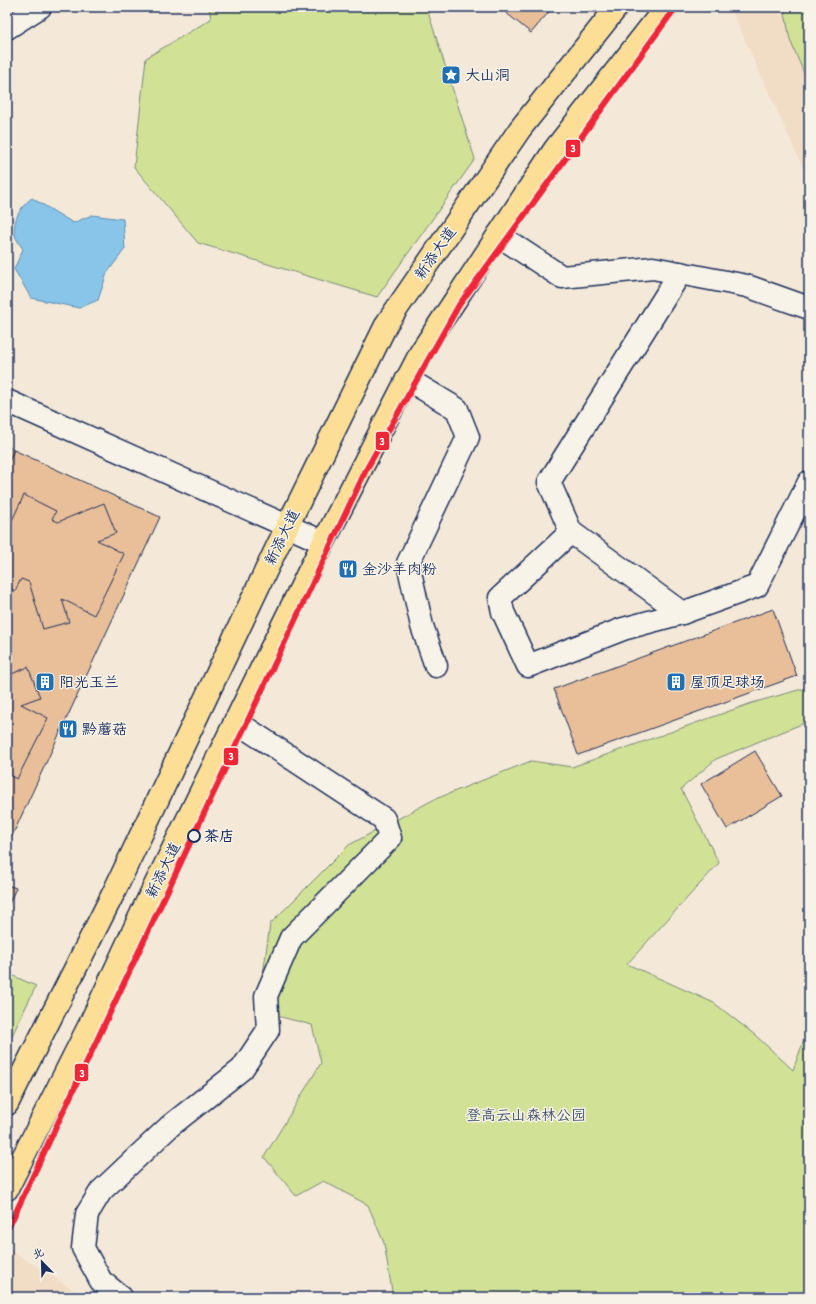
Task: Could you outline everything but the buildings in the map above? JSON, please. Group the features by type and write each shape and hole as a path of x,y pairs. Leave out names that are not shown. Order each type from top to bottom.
{"main road":[{"name":"新添大道","path":"7,1104 113,894 287,526 387,323 520,129 617,7"},
{"name":"新添大道","path":"7,1189 90,1024 144,908 323,542 421,352 555,149 666,7"}],"street":[{"path":"7,28 40,7"},
{"path":"498,235 562,276 654,268 747,286 809,308"},
{"path":"680,273 549,482 571,532 682,613"},
{"path":"407,379 457,409 468,437 408,563 422,626 436,666"},
{"path":"7,401 323,542"},
{"path":"571,532 500,598 503,612 528,666 623,629 682,613 757,586 809,482"},
{"path":"121,1297 101,1281 83,1248 87,1214 101,1191 170,1126 242,1069 268,1030 266,996 291,938 390,838 384,819 235,721"}],"shaded area":[{"path":"730,7 809,7 809,181"},
{"path":"7,1248 85,1297 7,1297"}],"green space":[{"path":"209,7 424,7 428,12 475,159 377,297 198,243 134,167 146,58 211,19"},
{"path":"784,7 809,7 809,85 790,40"},
{"name":"登高云山森林公园","path":"809,687 809,721 716,759 681,789 719,863 627,964 714,1003 755,1035 793,1070 809,1026 809,1297 393,1297 384,1243 368,1205 323,1181 296,1196 264,1157 321,1063 312,1025 258,1011 270,924 349,845 433,800 531,761 572,767 752,703"},
{"path":"7,973 36,986 7,1046"}],"water":[{"path":"32,198 73,223 92,215 123,219 125,249 107,273 98,300 79,308 31,298 14,269 23,249 17,240 14,229 18,214 24,205"}],"transit line":[{"name":"3","path":"7,1231 366,470 459,305 676,7"}],"place":[{"name":"大山洞","path":"451,75"},
{"name":"金沙羊肉粉","path":"348,569"},
{"name":"阳光玉兰","path":"45,682"},
{"name":"屋顶足球场","path":"676,682"},
{"name":"黔蘑菇","path":"68,729"},
{"name":"茶店","path":"194,836"}]}
